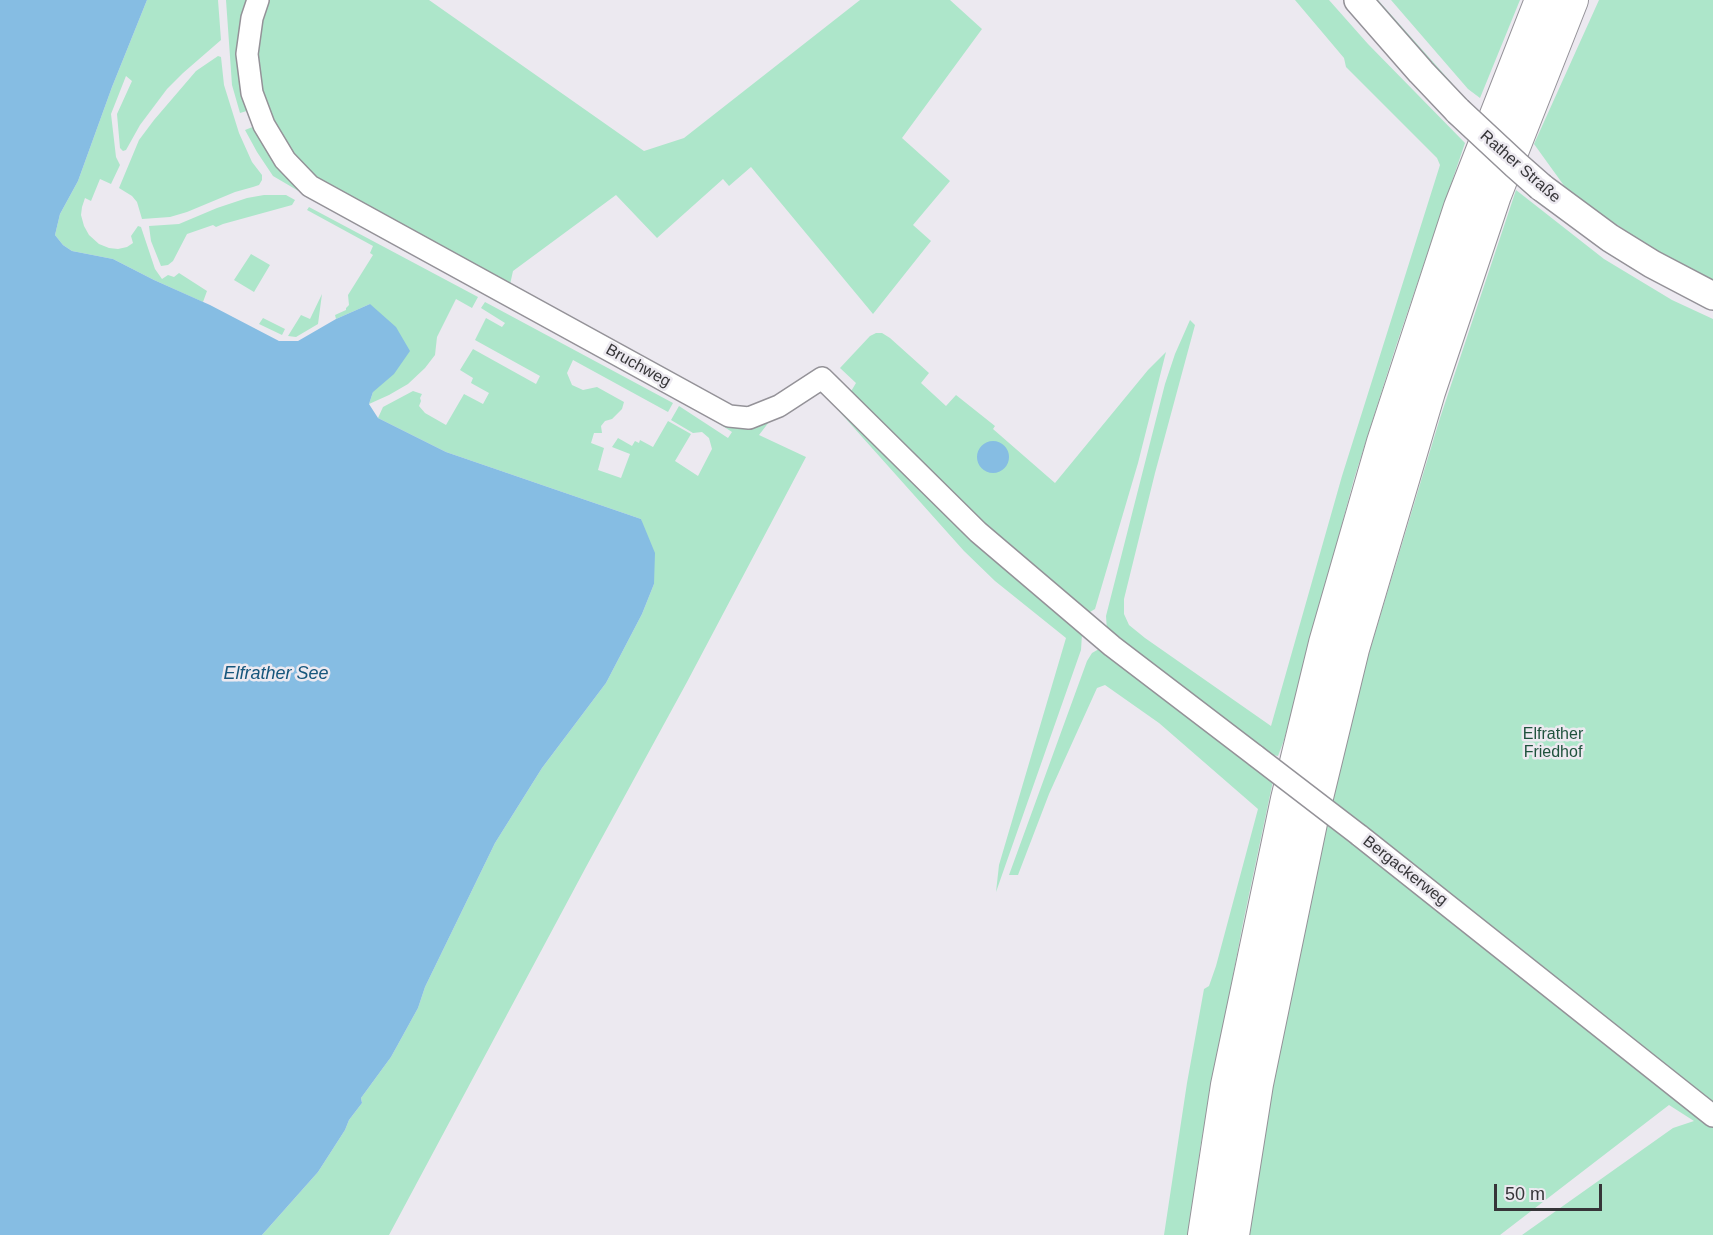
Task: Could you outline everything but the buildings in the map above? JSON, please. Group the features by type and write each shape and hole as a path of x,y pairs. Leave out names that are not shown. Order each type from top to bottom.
{"highway":[{"path":"1204,1235 1232,1062 1287,799 1325,643 1383,442 1460,207 1541,0"},
{"path":"1233,1235 1262,1061 1312,818 1353,649 1429,392 1494,195 1572,0"},
{"path":"1560,30 1584,0"}],"main road":[{"name":"Rather Straße","path":"1358,0 1458,111 1541,187 1610,238 1652,264 1713,296"}],"street":[{"name":"Bruchweg","path":"258,0 252,18 247,54 252,93 264,125 285,160 310,186 729,416 749,418 779,406 822,378 978,532 1094,631"},
{"name":"Bergackerweg","path":"1094,631 1359,834 1713,1116"}],"green space":[{"path":"147,0 218,0 221,40 167,89 140,125 126,150 123,151 120,148 117,114 132,81 126,76 111,114 116,157 120,165 111,184 100,179 91,201 85,198 81,215 89,235 99,244 109,248 127,247 133,243 131,236 138,226 141,227 155,269 162,279 168,275 174,277 179,273 207,291 203,302 113,259 72,251 55,235 60,214 78,181"},
{"path":"226,0 251,0 250,110 240,113 232,85"},
{"path":"267,0 429,0 644,151 684,138 860,0 950,0 982,29 902,138 950,181 913,225 931,241 873,314 751,167 729,186 723,179 657,238 616,195 513,271 509,289 316,181 296,159 275,131 262,98 256,53"},
{"path":"1295,0 1329,0 1368,44 1465,143 1396,346 1354,479 1278,756 1272,755 1107,631 1106,616 1165,384 1190,320 1195,325 1124,599 1124,614 1129,625 1145,638 1271,726 1342,476 1440,165 1437,158 1346,67 1344,58"},
{"path":"1373,0 1378,0 1458,90 1455,92"},
{"path":"1391,0 1520,0 1480,98 1468,89"},
{"path":"1599,0 1713,0 1713,282 1665,257 1565,187 1534,144"},
{"path":"218,56 221,57 224,85 239,133 252,162 262,175 262,180 259,185 235,192 187,212 170,217 142,219 137,202 119,188 139,140 196,71"},
{"path":"255,126 306,186 302,193 273,176 245,130"},
{"name":"Elfrather Friedhof","path":"1516,190 1604,259 1672,300 1713,319 1713,1235 1522,1235 1673,1128 1694,1121 1669,1105 1500,1235 1249,1235 1269,1087 1330,782 1440,418"},
{"path":"264,195 286,195 295,200 292,205 187,234 173,261 161,266 151,241 149,226 179,224 217,208"},
{"path":"309,207 478,297 472,308 456,299 437,337 435,355 425,368 408,384 369,404 373,392 370,304 336,319 335,315 346,310 349,305 348,295 373,255 370,253 373,246 307,210"},
{"path":"251,254 270,265 254,292 234,280"},
{"path":"322,294 318,324 296,337 288,336 301,315 310,319"},
{"path":"485,302 673,403 668,412 573,360 567,373 572,385 583,390 597,387 624,402 622,409 601,426 602,433 594,433 591,443 604,448 598,470 621,478 630,454 612,447 618,438 632,446 635,441 639,443 640,440 653,447 668,421 691,434 675,461 698,476 712,449 709,438 702,432 693,433 671,420 679,406 728,438 732,432 687,403 736,425 769,422 759,435 806,457 389,1235 262,1235 318,1172 349,1120 362,1103 361,1098 391,1057 418,1008 425,987 495,843 542,768 606,683 642,614 654,584 641,519 446,452 378,418 383,407 413,391 422,394 419,406 425,413 446,425 464,394 483,404 489,393 471,383 473,378 460,370 473,349 536,384 540,376 475,340 486,318 502,327 505,323 481,308"},
{"path":"263,318 285,329 282,335 259,324"},
{"path":"882,333 890,338 929,373 921,383 946,406 956,395 995,426 993,429 1055,483 1148,370 1166,352 1138,463 1095,609 1082,613 975,523 850,393 856,383 840,368 870,336"},
{"path":"824,390 1082,634 1081,650 996,892 999,865 1066,638 995,581 964,551 821,391"},
{"path":"1105,649 1273,781 1201,1143 1188,1235 1164,1235 1187,1083 1204,989 1209,986 1216,966 1258,809 1159,723 1105,685 1097,688 1049,794 1018,875 1009,875 1087,661 1092,653"}],"water":[{"name":"Elfrather See","path":"0,0 147,0 78,181 60,214 55,235 63,245 72,251 113,259 279,341 298,341 336,319 370,304 396,327 410,351 394,374 373,392 369,404 378,418 446,452 641,519 655,553 654,584 642,614 606,683 542,768 495,843 425,987 418,1008 391,1057 361,1098 362,1103 349,1120 318,1172 262,1235 0,1235"},
{"path":"993,441 1004,446 1009,457 1004,468 993,473 982,468 977,457 982,446"}]}
